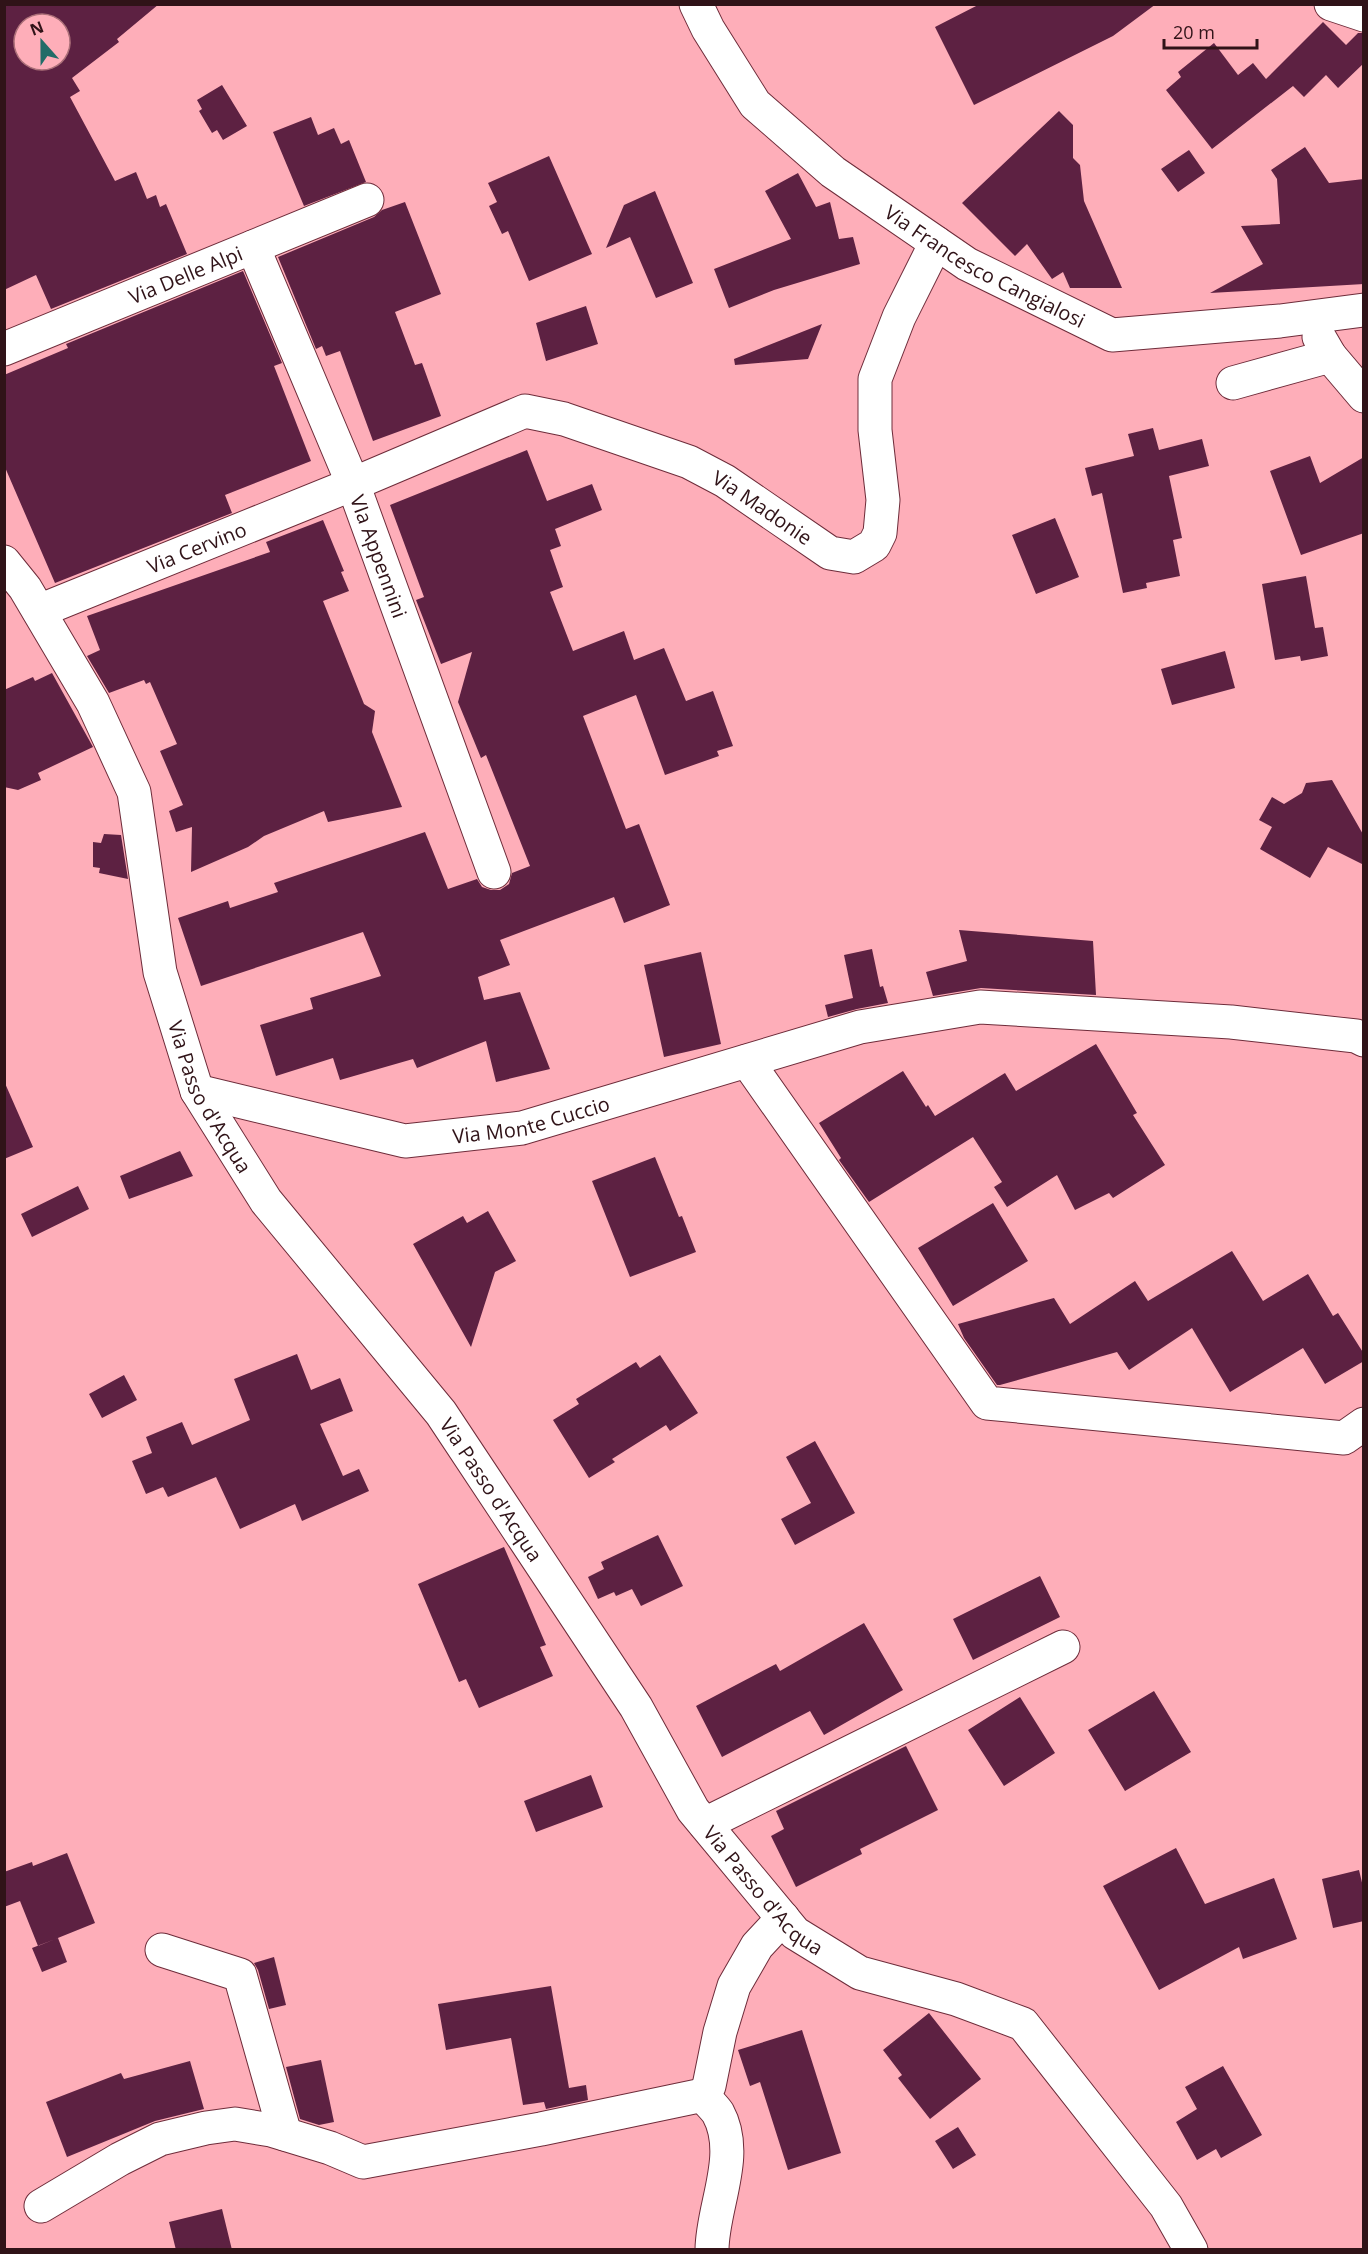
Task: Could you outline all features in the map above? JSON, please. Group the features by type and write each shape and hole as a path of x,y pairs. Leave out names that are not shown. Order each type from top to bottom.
{"street":[{"name":"Via Francesco Cangialosi","path":"696,4 708,29 755,104 833,172 967,264 1113,335 1308,318 1364,310"},
{"path":"1331,4 1364,15"},
{"name":"Via Delle Alpi","path":"4,349 367,200"},
{"name":"Via Madonie","path":"353,484 525,411 564,419 689,462 725,481 830,553 854,557 874,545 880,533 882,500 875,430 876,379 899,317 936,243"},
{"name":"VIa Appennini","path":"253,247 353,484 494,872"},
{"path":"1308,318 1330,356 1364,396"},
{"path":"1233,383 1330,356"},
{"name":"Via Cervino","path":"39,611 353,484"},
{"name":"Via Passo d'Acqua","path":"4,562 25,588 93,703 134,792 160,972 197,1091 266,1201 441,1413 636,1707 693,1809 795,1933 860,1973 956,1999 1023,2024 1166,2206 1191,2250"},
{"name":"Via Monte Cuccio","path":"197,1091 405,1141 522,1128 860,1027 980,1007 1231,1022 1356,1036 1364,1040"},
{"path":"747,1061 987,1402 1344,1438 1364,1424"},
{"path":"705,1824 1063,1647"},
{"path":"41,2206 120,2159 160,2139 206,2128 235,2124 285,2134 330,2148 363,2162 553,2127 702,2096 708,2086 720,2032 734,1986 757,1946 783,1918"},
{"path":"162,1950 240,1975 285,2134"},
{"path":"702,2096 717,2112 724,2129 727,2163 712,2250"}],"building":[{"path":"4,4 159,4 117,39 119,42 72,78 80,91 70,97 115,181 136,172 147,199 156,195 160,207 166,204 187,254 51,309 36,275 4,290"},
{"path":"980,4 1156,4 1113,36 974,105 935,27"},
{"path":"1323,22 1346,45 1358,33 1364,33 1364,63 1338,88 1326,75 1304,97 1293,86 1212,149 1166,90 1181,77 1178,72 1214,43 1238,75 1253,63 1266,79"},
{"path":"222,85 247,126 223,140 217,130 212,133 199,111 202,109 197,100"},
{"path":"1059,111 1073,125 1073,158 1080,165 1084,201 1122,288 1070,288 1063,272 1052,279 1027,244 1015,256 962,203"},
{"path":"311,117 318,135 334,128 341,144 349,140 366,182 304,206 273,132"},
{"path":"1305,147 1329,183 1364,179 1364,284 1210,293 1263,264 1241,226 1280,224 1277,179 1271,170"},
{"path":"1189,150 1205,173 1178,192 1161,169"},
{"path":"549,156 592,254 529,281 508,231 502,234 489,206 497,202 488,183"},
{"path":"798,173 816,207 830,202 839,239 853,237 860,264 774,290 729,308 714,269 791,239 765,191"},
{"path":"655,191 693,283 656,298 630,237 606,248 624,205"},
{"path":"405,202 441,294 395,312 415,365 422,363 441,416 373,441 340,351 326,356 322,346 316,349 278,257"},
{"path":"243,271 282,363 274,366 311,461 225,495 232,513 55,583 4,465 4,375 68,348 66,344"},
{"path":"586,306 598,344 546,361 536,323"},
{"path":"822,324 808,359 735,365 734,359"},
{"path":"1153,428 1159,450 1202,439 1209,466 1169,476 1182,538 1173,540 1180,576 1146,583 1147,588 1123,593 1102,493 1092,496 1085,468 1134,456 1128,434"},
{"path":"527,450 547,501 592,484 602,510 555,529 561,546 550,550 563,587 550,592 573,651 624,631 634,660 664,648 686,701 713,691 733,746 717,751 719,756 665,775 636,695 583,716 626,829 639,824 670,905 624,923 614,897 500,940 510,965 478,977 484,1000 520,992 550,1069 496,1082 486,1041 417,1068 413,1059 340,1080 333,1058 276,1076 260,1025 313,1009 310,998 381,976 363,932 201,986 178,918 228,901 230,908 278,892 274,883 425,832 448,889 477,879 482,887 500,890 509,884 512,873 530,866 486,755 481,758 458,702 472,652 441,664 416,600 424,597 390,505"},
{"path":"1310,456 1320,483 1364,457 1364,533 1301,555 1270,471"},
{"path":"1055,518 1079,577 1036,594 1012,535"},
{"path":"323,520 344,571 341,572 349,591 323,601 364,704 375,711 372,732 402,807 328,822 324,811 264,836 248,847 191,872 192,827 176,832 169,811 183,805 160,751 177,744 150,682 146,684 144,680 109,693 87,656 100,650 87,616 270,552 266,542"},
{"path":"1306,576 1315,628 1323,627 1328,656 1301,661 1300,656 1275,660 1262,584"},
{"path":"1225,651 1235,688 1172,705 1161,669"},
{"path":"52,673 93,747 38,773 41,780 18,790 4,787 4,690 33,677 35,681"},
{"path":"1332,780 1364,836 1364,865 1328,847 1310,878 1260,849 1272,827 1259,820 1272,797 1284,804 1302,793 1306,783"},
{"path":"104,834 121,835 128,879 99,873 100,868 93,867 93,842 101,843"},
{"path":"959,930 1093,941 1096,995 981,988 933,996 926,972 967,961"},
{"path":"872,949 880,987 883,986 888,1003 828,1017 825,1005 853,998 844,955"},
{"path":"701,952 721,1044 664,1057 644,965"},
{"path":"1096,1044 1137,1113 1133,1115 1165,1165 1113,1198 1109,1193 1075,1210 1057,1175 1007,1207 994,1187 1002,1182 973,1137 869,1202 839,1160 841,1158 819,1123 903,1071 926,1107 928,1105 935,1116 1005,1073 1016,1091"},
{"path":"4,1081 33,1147 4,1159"},
{"path":"180,1151 193,1176 129,1199 120,1176"},
{"path":"655,1157 696,1252 630,1277 592,1181"},
{"path":"78,1186 89,1209 32,1237 21,1214"},
{"path":"993,1203 1028,1261 953,1306 918,1248"},
{"path":"488,1211 516,1261 495,1272 471,1347 413,1244 463,1216 467,1223"},
{"path":"1232,1251 1263,1301 1308,1274 1333,1316 1338,1313 1364,1354 1364,1361 1325,1384 1303,1348 1230,1392 1192,1328 1129,1370 1117,1352 997,1385 964,1338 958,1324 1054,1298 1070,1324 1135,1281 1148,1301"},
{"path":"297,1354 311,1390 340,1378 353,1411 320,1424 343,1476 359,1469 369,1491 302,1521 295,1504 240,1529 216,1477 168,1497 163,1487 146,1494 132,1461 152,1453 146,1437 182,1422 192,1445 250,1420 234,1379"},
{"path":"660,1355 698,1413 670,1431 666,1425 612,1459 615,1462 589,1478 553,1420 579,1404 576,1399 636,1362 640,1368"},
{"path":"124,1375 137,1400 102,1418 89,1394"},
{"path":"815,1441 855,1513 795,1545 781,1519 811,1503 786,1457"},
{"path":"658,1535 683,1586 641,1606 632,1589 616,1596 614,1592 598,1599 588,1577 604,1569 601,1562"},
{"path":"504,1547 546,1645 540,1647 553,1676 479,1708 466,1679 459,1682 418,1584"},
{"path":"1040,1576 1060,1617 973,1660 953,1619"},
{"path":"864,1623 903,1690 824,1735 810,1711 722,1757 696,1706 776,1664 780,1671"},
{"path":"1154,1691 1191,1752 1125,1791 1088,1730"},
{"path":"1020,1697 1055,1753 1004,1786 968,1730"},
{"path":"906,1746 938,1810 860,1849 862,1854 796,1887 771,1836 784,1829 776,1811"},
{"path":"591,1775 603,1807 536,1832 524,1801"},
{"path":"1176,1848 1205,1904 1274,1878 1297,1939 1243,1959 1239,1947 1159,1990 1103,1886"},
{"path":"67,1853 95,1923 38,1946 20,1901 4,1907 4,1872 32,1862 33,1866"},
{"path":"1359,1870 1364,1891 1364,1921 1333,1928 1322,1879"},
{"path":"58,1938 67,1962 42,1972 32,1948"},
{"path":"274,1957 286,2005 269,2009 254,1963"},
{"path":"551,1986 569,2088 586,2085 588,2100 546,2109 544,2102 523,2105 511,2038 446,2050 438,2004"},
{"path":"929,2013 981,2079 930,2119 898,2078 902,2075 883,2050"},
{"path":"802,2030 841,2153 788,2170 760,2082 750,2086 738,2050"},
{"path":"321,2060 334,2122 319,2125 300,2119 286,2067"},
{"path":"190,2061 204,2109 155,2121 67,2157 46,2102 121,2073 124,2079"},
{"path":"1223,2066 1262,2135 1221,2158 1216,2149 1197,2160 1176,2122 1197,2109 1185,2087"},
{"path":"958,2127 976,2155 953,2169 935,2141"},
{"path":"222,2209 232,2250 176,2250 169,2222"}]}
